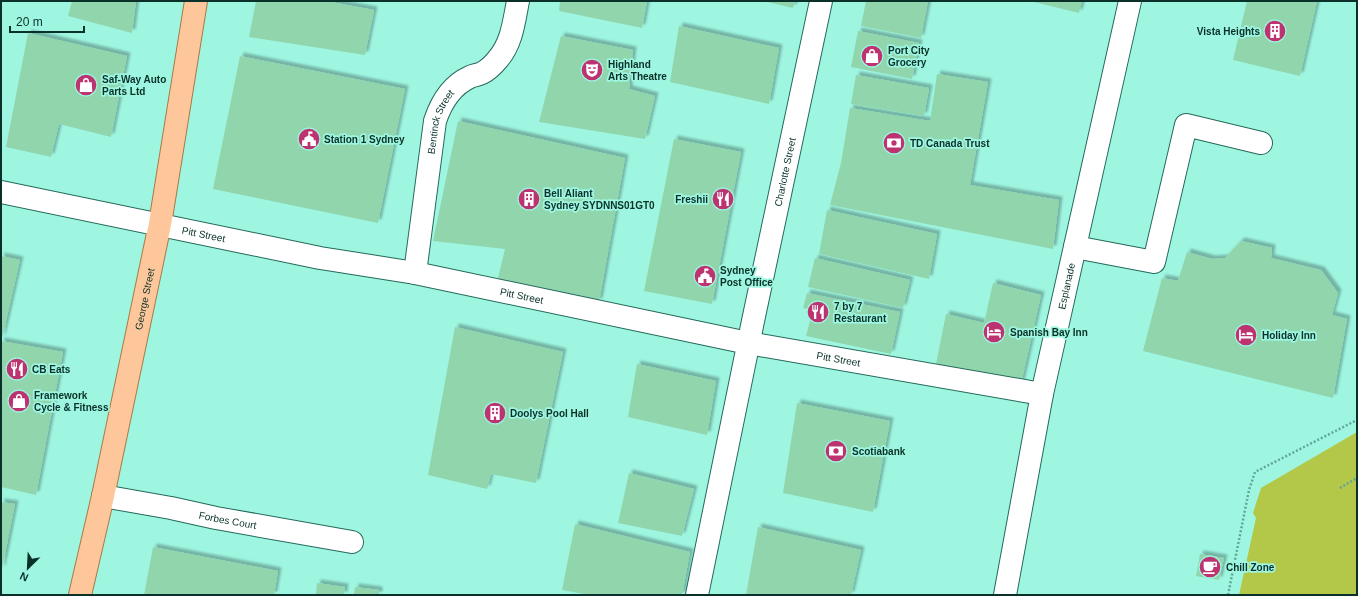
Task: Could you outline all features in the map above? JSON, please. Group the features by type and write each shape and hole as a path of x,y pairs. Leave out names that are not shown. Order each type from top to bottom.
{"main road":[{"name":"George Street","path":"80,595 103,496 160,224 196,1"}],"street":[{"name":"Bentinck Street","path":"414,273 435,121 439,108 452,90 461,82 471,76 482,73 494,63 503,52 512,33 518,1"},
{"name":"Charlotte Street","path":"697,595 748,343 821,1"},
{"name":"Esplanade","path":"1005,595 1042,394 1130,1"},
{"path":"1075,247 1154,262 1186,125 1260,143"},
{"name":"Pitt Street","path":"1,192 320,258 414,273 748,343 1042,394"},
{"name":"Forbes Court","path":"103,496 352,542"}],"path":[{"path":"1228,595 1249,490 1255,472 1357,420"},
{"path":"1340,488 1357,478"}],"shaded area":[{"path":"1357,432 1357,595 1239,595 1256,518 1253,513 1261,488"}],"building":[{"path":"72,1 136,1 132,33 68,16"},
{"path":"256,1 325,1 374,10 365,55 249,37"},
{"path":"560,1 647,1 642,28 559,11"},
{"path":"763,1 795,1 793,8"},
{"path":"866,1 928,1 921,38 861,26"},
{"path":"1030,1 1082,1 1079,13"},
{"name":"Vista Heights","path":"1247,1 1317,1 1300,76 1233,60"},
{"path":"679,26 779,48 769,104 670,82"},
{"path":"858,31 919,43 912,79 851,67"},
{"path":"28,33 127,56 111,137 59,124 51,157 6,147"},
{"name":"Highland Arts Theatre","path":"561,36 633,50 629,89 655,96 645,139 539,122"},
{"name":"Station 1 Sydney","path":"240,56 405,89 378,223 213,189"},
{"path":"937,74 988,82 970,185 1059,200 1053,249 830,205 841,163 850,108 930,121"},
{"path":"856,75 929,88 924,116 851,104"},
{"name":"Bell Aliant Sydney SYDNNS01GT0","path":"458,121 625,158 599,302 497,282 505,249 433,241"},
{"path":"674,139 741,152 712,304 644,291"},
{"path":"827,210 937,234 929,279 819,254"},
{"name":"Holiday Inn","path":"1241,241 1272,248 1271,258 1321,270 1338,293 1332,315 1347,319 1333,398 1143,351 1162,278 1178,281 1187,252 1212,259 1225,258"},
{"path":"1,256 20,260 2,338 1,338"},
{"path":"815,258 910,280 903,308 808,287"},
{"name":"Spanish Bay Inn","path":"993,283 1041,295 1021,384 936,364 946,314 984,323"},
{"path":"807,293 900,312 891,354 806,336 813,310 803,308"},
{"name":"Doolys Pool Hall","path":"455,327 563,352 536,483 491,474 487,489 428,475"},
{"path":"1,341 63,352 36,495 1,487"},
{"path":"637,364 716,381 707,435 628,417"},
{"path":"797,403 890,421 873,512 783,493"},
{"path":"629,473 694,489 682,536 618,523"},
{"path":"1,502 15,504 2,569 1,569"},
{"path":"575,524 690,552 682,595 590,595 562,590"},
{"path":"758,527 861,550 851,595 746,595"},
{"path":"153,547 278,571 274,595 144,595"},
{"name":"Chill Zone","path":"1200,554 1224,558 1219,580 1196,576"},
{"path":"317,583 345,587 344,595 316,595"},
{"path":"355,587 379,590 379,595 354,595"}],"place":[{"name":"Vista Heights","path":"1275,31"},
{"name":"Port City Grocery","path":"872,56"},
{"name":"Highland Arts Theatre","path":"592,70"},
{"name":"Saf-Way Auto Parts Ltd","path":"86,85"},
{"name":"Station 1 Sydney","path":"309,139"},
{"name":"TD Canada Trust","path":"894,143"},
{"name":"Bell Aliant Sydney SYDNNS01GT0","path":"529,199"},
{"name":"Freshii","path":"723,199"},
{"name":"Sydney Post Office","path":"705,276"},
{"name":"7 by 7 Restaurant","path":"818,312"},
{"name":"Spanish Bay Inn","path":"994,332"},
{"name":"Holiday Inn","path":"1246,335"},
{"name":"CB Eats","path":"17,369"},
{"name":"Framework Cycle & Fitness","path":"19,401"},
{"name":"Doolys Pool Hall","path":"495,413"},
{"name":"Scotiabank","path":"836,451"},
{"name":"Chill Zone","path":"1210,567"}]}
